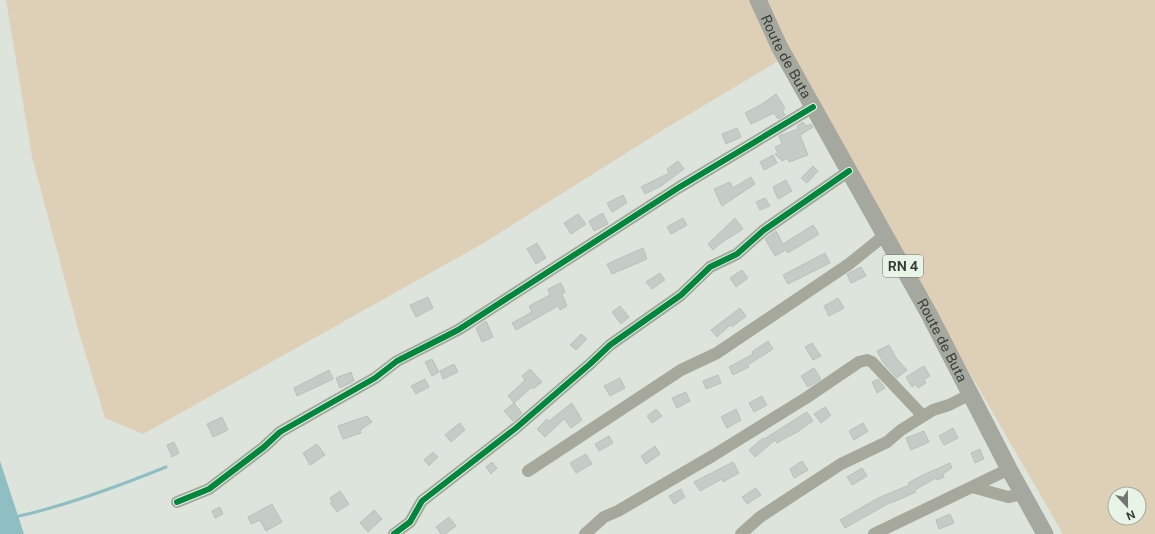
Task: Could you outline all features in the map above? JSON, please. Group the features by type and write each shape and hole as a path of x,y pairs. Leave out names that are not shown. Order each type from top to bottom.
{"highway":[{"name":"Route de Buta","path":"758,0 779,46 929,314 1043,533"}],"street":[{"path":"177,502 209,490 264,447 280,432 375,378 397,361 470,323 678,188 813,106"},
{"path":"394,534 410,522 422,501 516,428 610,345 681,294 710,267 737,254 764,230 849,171"},
{"path":"528,471 681,370 717,353 849,264 885,235"},
{"path":"585,534 607,515 618,511 714,455 806,398 859,362 867,360 872,362 923,416"},
{"path":"741,534 760,517 834,468 887,442 901,430 933,410 949,406 971,394"},
{"path":"874,534 1009,469"},
{"path":"972,487 1008,497 1023,494"}],"shaded area":[{"path":"6,0 1155,0 1155,534 1063,534 886,228 790,54 658,133 482,244 143,434 105,418 78,329 32,157"}],"water":[{"path":"0,461 24,534 0,534"}],"building":[{"path":"776,94 785,108 782,110 785,115 778,119 774,113 751,124 745,113 762,104"},
{"path":"803,122 806,126 811,124 813,127 800,135 808,155 789,162 788,158 782,161 775,154 778,153 775,147 782,144 779,136 798,129 797,126"},
{"path":"737,128 741,137 726,144 722,134"},
{"path":"773,155 777,163 764,170 760,162"},
{"path":"678,161 684,169 661,186 645,194 641,187 669,173 667,169"},
{"path":"813,166 818,171 807,183 801,178"},
{"path":"751,177 755,184 722,206 714,189 730,182 733,188"},
{"path":"786,180 792,191 778,199 773,187"},
{"path":"623,195 627,203 612,212 607,203"},
{"path":"765,198 770,206 760,210 756,202"},
{"path":"603,213 608,224 594,231 589,221"},
{"path":"578,214 586,224 571,234 564,223"},
{"path":"683,218 687,225 671,234 667,227"},
{"path":"735,218 743,229 713,250 708,244"},
{"path":"813,225 819,234 788,253 786,250 775,256 765,239 776,231 783,244"},
{"path":"537,243 546,258 536,264 527,249"},
{"path":"643,248 647,259 612,274 607,264"},
{"path":"825,253 830,263 788,284 783,275"},
{"path":"861,267 866,276 851,283 847,274"},
{"path":"742,270 748,278 736,287 730,278"},
{"path":"660,273 665,280 652,289 646,282"},
{"path":"561,283 565,292 562,294 567,306 560,310 558,306 516,330 512,323 532,312 529,306 550,295 548,289"},
{"path":"428,297 433,308 416,317 410,305"},
{"path":"838,298 844,308 829,316 824,306"},
{"path":"620,306 629,317 621,324 612,312"},
{"path":"740,308 746,316 732,327 730,325 717,337 711,330"},
{"path":"486,321 493,337 482,342 476,328"},
{"path":"581,334 587,339 576,350 570,345"},
{"path":"768,341 773,349 748,365 749,367 733,375 729,367 753,354 752,352"},
{"path":"812,343 821,356 813,360 805,347"},
{"path":"889,345 896,358 907,370 897,378 883,362 877,351"},
{"path":"432,359 439,372 432,376 425,362"},
{"path":"454,364 458,372 443,379 440,371"},
{"path":"924,366 930,376 924,379 926,383 918,388 916,384 912,387 906,377"},
{"path":"814,368 821,379 808,387 801,376"},
{"path":"530,369 542,382 533,389 532,387 514,403 508,396 525,380 522,376"},
{"path":"329,370 333,379 297,396 294,388"},
{"path":"351,372 354,381 340,388 336,378"},
{"path":"718,375 721,383 706,389 703,381"},
{"path":"620,378 625,388 610,396 604,386"},
{"path":"425,379 429,387 416,394 411,386"},
{"path":"878,379 885,388 877,393 872,382"},
{"path":"686,392 690,401 677,408 672,398"},
{"path":"762,396 767,405 754,412 749,403"},
{"path":"514,403 522,413 513,421 504,411"},
{"path":"572,403 582,420 571,428 564,419 545,437 537,429 547,419 549,421"},
{"path":"825,407 831,415 821,423 814,414"},
{"path":"656,409 662,416 652,423 647,416"},
{"path":"736,409 741,420 727,428 721,417"},
{"path":"807,412 813,421 797,432 777,443 775,440 755,457 749,450 763,438 764,439"},
{"path":"367,416 372,422 360,430 361,433 343,439 338,426"},
{"path":"222,417 228,430 213,437 207,424"},
{"path":"460,423 465,430 451,442 445,435"},
{"path":"863,423 868,431 854,440 849,431"},
{"path":"953,428 958,438 944,445 939,436"},
{"path":"924,431 929,442 911,450 906,438"},
{"path":"609,436 613,443 599,451 595,444"},
{"path":"174,442 179,453 172,457 167,445"},
{"path":"317,444 325,455 310,465 303,453"},
{"path":"655,446 660,454 646,464 641,456"},
{"path":"980,449 984,459 975,463 971,453"},
{"path":"433,452 438,457 429,466 424,460"},
{"path":"586,454 592,464 576,473 570,463"},
{"path":"802,461 808,470 794,478 790,469"},
{"path":"492,462 497,468 491,474 486,467"},
{"path":"733,462 739,473 723,482 722,479 700,491 694,482"},
{"path":"950,463 952,468 943,474 944,477 937,480 936,478 915,490 916,492 891,502 845,528 840,520 878,498 909,485 908,483"},
{"path":"862,468 867,476 852,485 847,477"},
{"path":"756,488 761,495 747,504 742,497"},
{"path":"681,489 685,497 674,504 669,496"},
{"path":"340,491 349,504 337,512 330,503 332,501 330,498"},
{"path":"272,504 282,522 266,531 260,520 251,524 248,517"},
{"path":"220,507 223,514 215,518 212,511"},
{"path":"374,510 382,519 368,532 360,523"},
{"path":"950,514 954,523 939,529 936,520"},
{"path":"449,517 456,526 445,534 441,534 436,527"}],"waterway":[{"path":"15,517 92,495 166,467"}],"cycle path":[{"path":"177,502 209,489 264,447 280,432 375,378 397,361 458,330 678,188 813,107"},
{"path":"394,534 410,522 422,501 516,428 610,345 681,295 710,267 737,254 764,230 849,171"}]}
